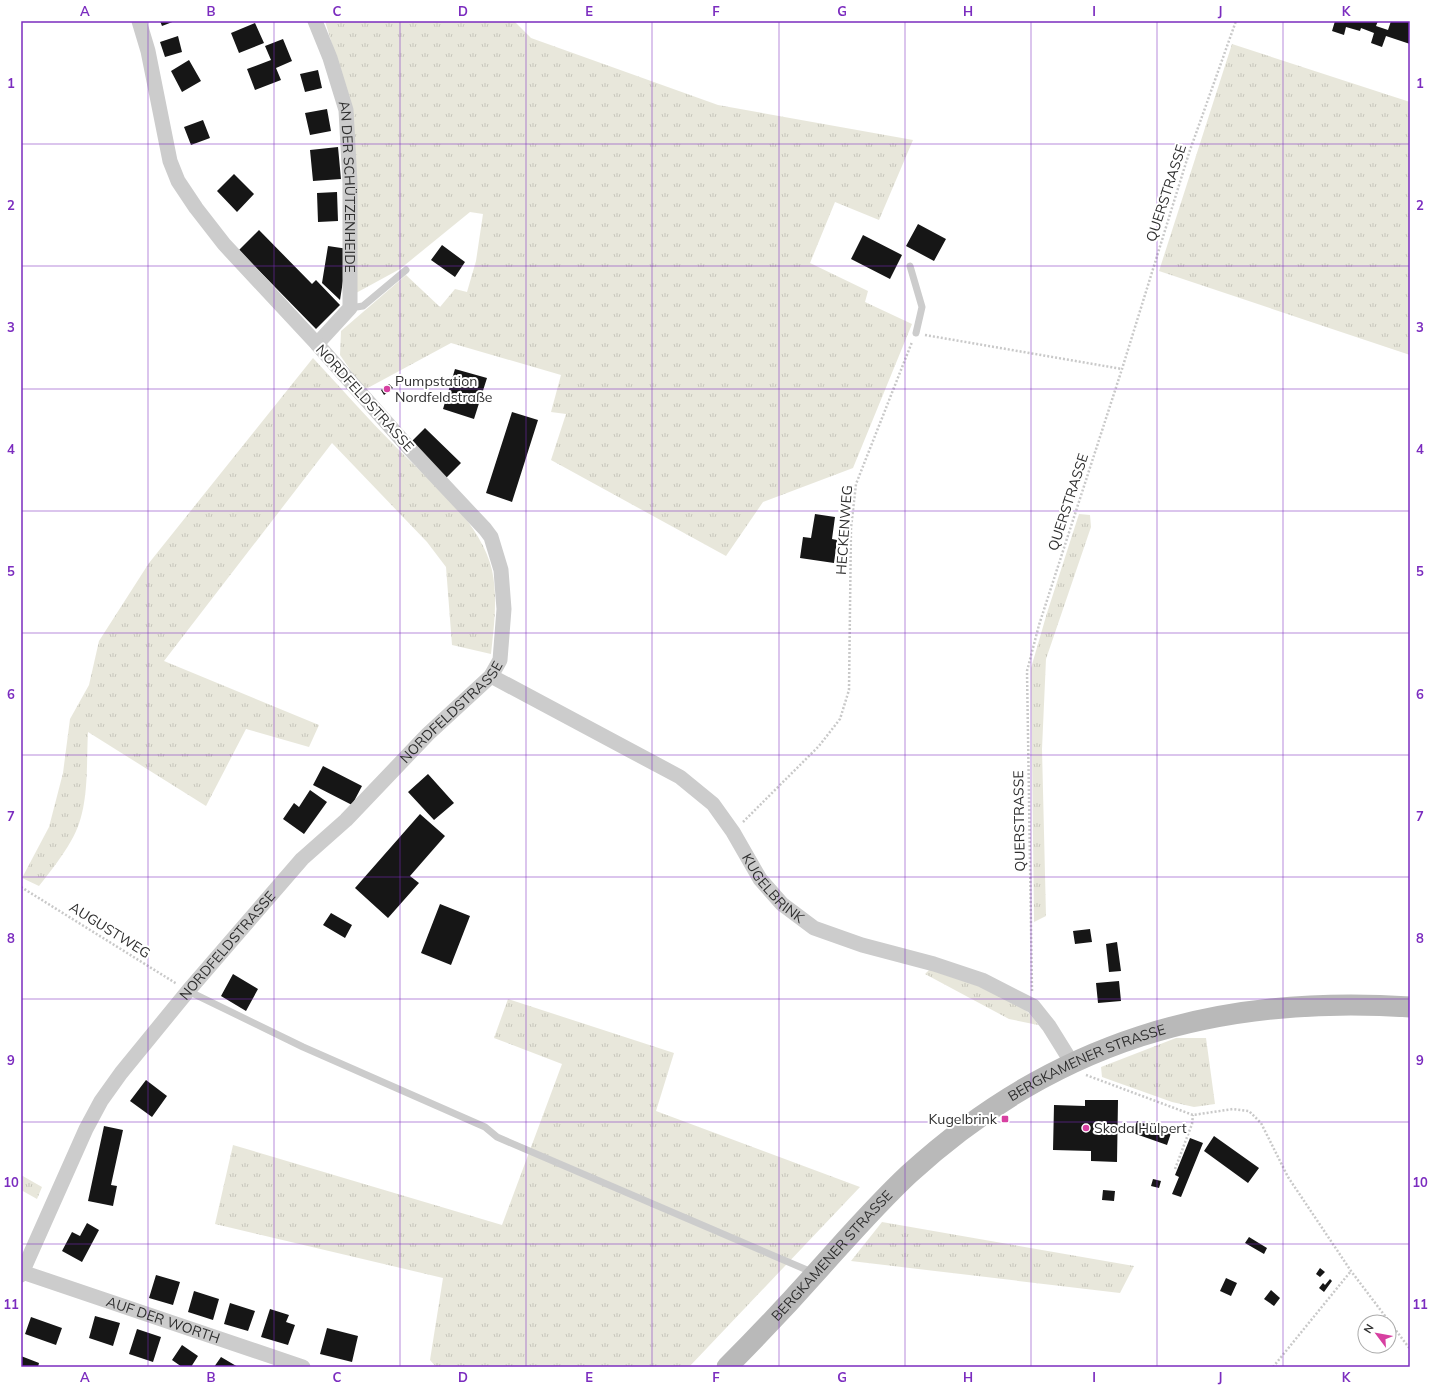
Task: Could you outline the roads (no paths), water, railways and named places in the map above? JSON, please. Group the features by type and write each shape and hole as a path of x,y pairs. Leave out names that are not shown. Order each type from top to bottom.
{"street":[{"name":"NORDFELDSTRASSE","path":"22,1274 86,1129 101,1101 121,1073 188,991 302,859 346,820 428,734 492,676 500,660 504,609 501,570 491,537 373,409 317,344 224,244 196,208 178,181 170,161 148,51 140,21"},
{"name":"AN DER SCHÜTZENHEIDE","path":"315,21 330,58 346,110 350,184 350,308"},
{"path":"317,344 350,308"},
{"name":"KUGELBRINK","path":"492,676 680,777 713,804 733,832 760,880 782,904 814,928 862,945 934,964 982,980 1033,1006 1049,1026 1072,1064"},
{"name":"BERGKAMENER STRASSE","path":"728,1367 816,1274 875,1207 908,1175 940,1147 1000,1103 1072,1064 1155,1031 1190,1021 1225,1014 1284,1006 1321,1004 1410,1007"},
{"name":"AUF DER WORTH","path":"22,1274 304,1367"}],"lane":[{"path":"910,266 922,307 916,333"},
{"path":"350,308 364,306 406,270"},
{"path":"188,991 303,1047 485,1127 497,1137 816,1274"}],"place":[{"name":"Pumpstation Nordfeldstraße","path":"387,389"},
{"name":"Kugelbrink","path":"1005,1119"},
{"name":"Skoda Hülpert","path":"1086,1128"}]}
